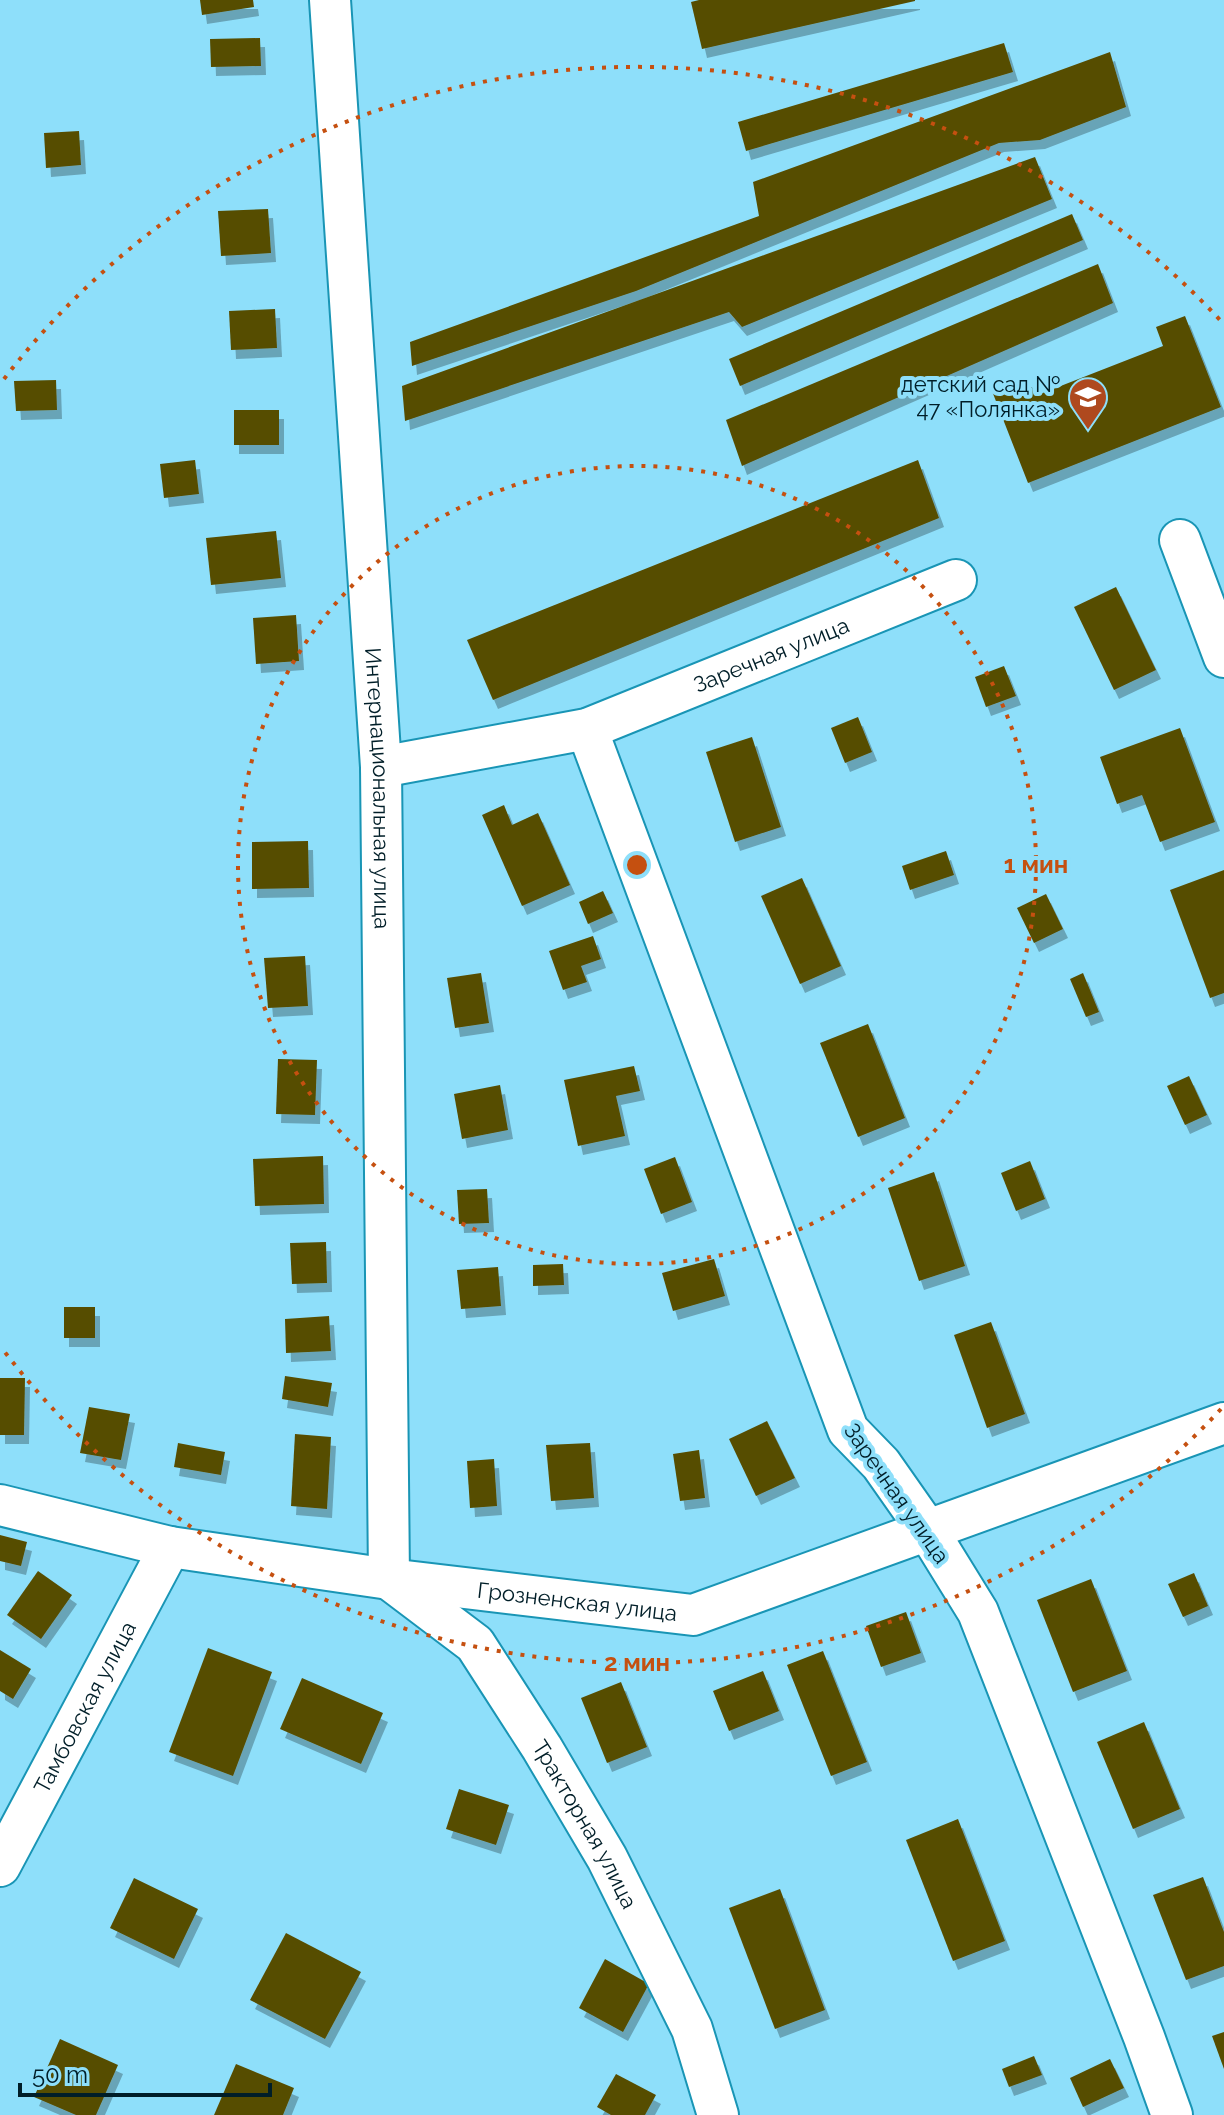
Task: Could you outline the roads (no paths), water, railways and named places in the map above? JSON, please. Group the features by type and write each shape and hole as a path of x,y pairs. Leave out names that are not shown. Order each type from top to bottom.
{"street":[{"name":"Интернациональная улица","path":"330,0 381,767 389,1579"},
{"path":"1180,540 1224,657"},
{"name":"Заречная улица","path":"381,767 587,729 956,580"},
{"name":"Заречная улица","path":"587,729 848,1430 881,1464 928,1531 978,1612 1172,2115"},
{"name":"Грозненская улица","path":"0,1505 170,1547 389,1579 693,1615 1224,1423"},
{"name":"Тамбовская улица","path":"0,1866 170,1547"},
{"name":"Тракторная улица","path":"389,1579 475,1644 542,1748 607,1858 692,2029 713,2110"}],"place":[{"name":"детский сад № 47 «Полянка»","path":"1088,431"}]}
